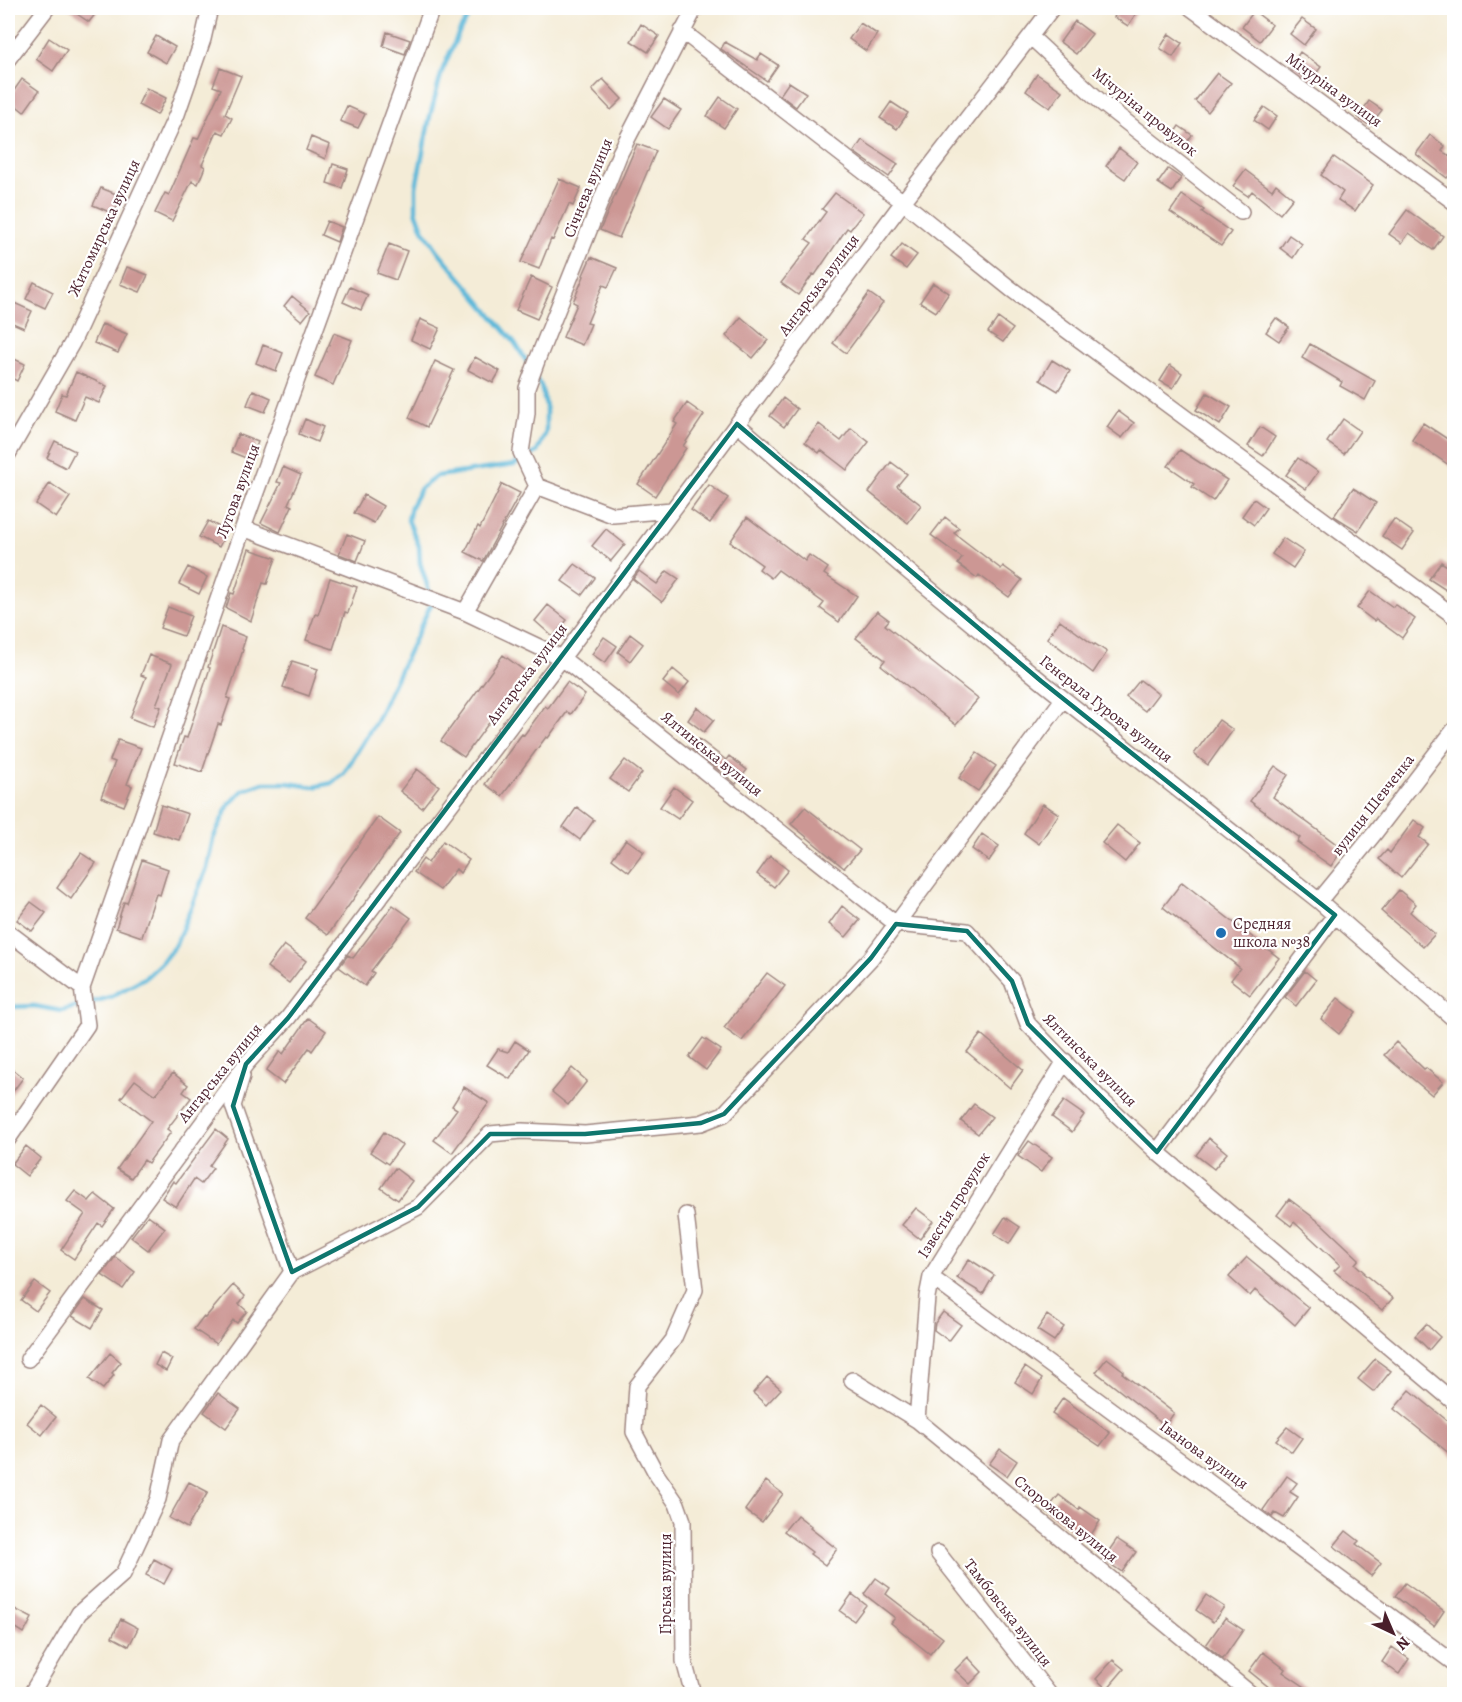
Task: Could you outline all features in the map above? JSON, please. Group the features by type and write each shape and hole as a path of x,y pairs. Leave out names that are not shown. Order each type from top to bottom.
{"street":[{"path":"8,59 47,8"},
{"name":"Житомирська вулиця","path":"8,454 72,343 177,114 210,8"},
{"name":"Лугова вулиця","path":"82,988 243,528 432,8"},
{"name":"Січнева вулиця","path":"534,480 521,452 527,413 527,388 621,153 694,8"},
{"name":"Ангарська вулиця","path":"28,1359 246,1064 288,1018 1052,8"},
{"name":"Мічуріна вулиця","path":"1191,8 1455,202"},
{"path":"682,31 903,202 1011,289 1455,616"},
{"name":"Мічуріна провулок","path":"1030,37 1102,103 1241,212"},
{"name":"Генерала Гурова вулиця","path":"737,424 903,567 1063,699 1319,901 1455,1019"},
{"path":"465,612 534,480 614,515 672,510"},
{"name":"Ялтинська вулиця","path":"243,528 465,612 562,658 896,924 967,931 1012,981 1028,1024 1099,1098 1157,1152 1455,1401"},
{"path":"31,1695 79,1613 123,1574 158,1499 171,1440 291,1272 418,1207 490,1134 522,1131 585,1134 701,1123 724,1114 870,958 1063,699"},
{"name":"вулиця Шевченка","path":"1319,901 1455,730"},
{"path":"1157,1152 1335,915"},
{"path":"8,932 82,988 87,1024 8,1139"},
{"name":"Ізвєстія провулок","path":"917,1420 927,1297 931,1277 1065,1060"},
{"path":"246,1064 233,1106 291,1272"},
{"name":"Гірська вулиця","path":"686,1215 695,1290 673,1340 637,1386 634,1432 657,1475 677,1504 683,1521 684,1661 693,1695"},
{"name":"Іванова вулиця","path":"931,1277 1455,1663"},
{"name":"Сторожова вулиця","path":"852,1380 917,1420 1251,1695"},
{"name":"Тамбовська вулиця","path":"938,1553 1049,1695"}],"highlighted area":[{"path":"737,424 1041,681 1335,915 1157,1152 1028,1024 1012,981 967,931 896,924 871,958 724,1114 701,1123 585,1134 490,1134 418,1207 292,1272 233,1106 246,1064 288,1018"}],"building":[{"path":"68,8 100,8 89,22"},
{"path":"1121,8 1130,8 1137,12 1128,26 1114,17"},
{"path":"1254,11 1272,25 1260,41 1242,27"},
{"path":"1302,19 1316,29 1304,45 1290,34"},
{"path":"1075,21 1092,34 1076,54 1060,42"},
{"path":"860,23 877,34 866,51 849,39"},
{"path":"641,24 659,36 648,52 631,41"},
{"path":"387,32 410,40 405,54 383,46"},
{"path":"1169,34 1182,43 1173,57 1160,48"},
{"path":"156,36 175,47 166,63 147,52"},
{"path":"49,38 67,50 53,71 36,59"},
{"path":"725,42 757,60 761,54 778,65 767,81 721,49"},
{"path":"1300,52 1321,67 1310,82 1290,67"},
{"path":"220,68 241,76 225,114 232,118 224,134 217,131 202,165 205,167 198,184 192,181 172,221 155,213 165,193 169,195 194,138 198,139 221,89 213,86"},
{"path":"1217,73 1231,83 1208,112 1195,101"},
{"path":"1037,74 1062,91 1050,108 1026,91"},
{"path":"22,79 39,91 24,112 8,99"},
{"path":"603,79 622,99 611,110 592,90"},
{"path":"789,82 806,93 796,107 780,95"},
{"path":"146,88 166,98 157,115 138,105"},
{"path":"720,97 737,109 724,128 707,116"},
{"path":"664,99 681,110 668,129 651,117"},
{"path":"1369,101 1382,110 1370,126 1358,117"},
{"path":"891,102 908,113 897,129 880,118"},
{"path":"347,106 365,114 358,128 340,121"},
{"path":"1264,107 1277,116 1268,130 1254,120"},
{"path":"1179,126 1192,135 1183,148 1170,139"},
{"path":"1430,135 1445,146 1442,151 1455,160 1455,169 1447,178 1416,154"},
{"path":"311,137 330,145 325,159 306,150"},
{"path":"862,140 898,164 889,177 854,152"},
{"path":"637,144 656,151 619,238 600,230"},
{"path":"1119,148 1137,162 1125,179 1106,166"},
{"path":"1334,157 1373,185 1355,211 1338,200 1343,192 1321,175"},
{"path":"333,164 348,169 342,188 327,183"},
{"path":"1168,169 1181,178 1172,192 1158,183"},
{"path":"1245,170 1272,190 1276,184 1293,198 1280,214 1252,191 1248,196 1233,186"},
{"path":"559,179 581,188 573,206 569,204 539,269 521,262"},
{"path":"101,188 121,196 114,214 93,205"},
{"path":"835,193 863,213 850,230 847,228 815,275 813,274 798,295 781,283 812,243 806,239 826,212 822,209"},
{"path":"1182,195 1231,232 1221,246 1170,212"},
{"path":"1407,210 1443,236 1433,250 1409,233 1402,243 1389,234"},
{"path":"327,221 342,227 337,242 321,235"},
{"path":"1289,235 1302,244 1293,258 1280,248"},
{"path":"389,244 407,251 396,280 377,273"},
{"path":"902,244 917,255 906,269 891,258"},
{"path":"591,257 617,268 608,287 603,285 587,323 591,324 582,345 563,337 577,304 573,302"},
{"path":"127,267 148,275 140,292 120,284"},
{"path":"531,277 552,287 537,319 516,310"},
{"path":"34,282 53,292 45,308 26,299"},
{"path":"933,283 949,293 936,312 920,302"},
{"path":"350,287 368,295 361,310 343,302"},
{"path":"869,293 883,303 846,353 833,343"},
{"path":"292,296 310,311 302,321 284,306"},
{"path":"12,302 32,311 24,328 8,321 8,312"},
{"path":"741,317 768,340 753,358 726,336"},
{"path":"998,318 1013,329 1003,342 988,332"},
{"path":"1276,318 1289,327 1279,341 1266,332"},
{"path":"420,319 440,328 430,349 411,340"},
{"path":"102,324 127,334 118,353 94,343"},
{"path":"334,333 352,340 333,385 315,377"},
{"path":"1310,344 1375,381 1365,400 1340,386 1342,382 1302,358"},
{"path":"263,345 283,353 276,371 256,363"},
{"path":"8,356 25,364 17,381 8,376"},
{"path":"475,357 500,371 493,383 468,370"},
{"path":"1052,360 1070,371 1058,391 1040,380"},
{"path":"435,361 454,370 427,427 409,418"},
{"path":"1170,365 1182,373 1173,388 1160,381"},
{"path":"76,372 107,386 99,403 85,397 75,420 55,411 62,394 66,395"},
{"path":"253,390 271,398 265,412 247,405"},
{"path":"1207,393 1231,407 1220,425 1196,410"},
{"path":"783,398 797,409 784,427 770,416"},
{"path":"687,403 704,415 683,446 686,448 655,496 638,484 677,424 674,422"},
{"path":"1118,411 1134,423 1122,438 1107,427"},
{"path":"305,419 323,427 317,442 299,434"},
{"path":"1343,419 1360,431 1344,454 1327,442"},
{"path":"1423,423 1455,444 1455,469 1412,440"},
{"path":"819,424 841,441 851,428 869,442 847,470 821,450 819,453 805,442"},
{"path":"1260,427 1275,437 1263,456 1248,446"},
{"path":"238,434 258,442 251,460 231,452"},
{"path":"55,441 75,451 66,468 47,458"},
{"path":"1180,450 1227,480 1213,501 1192,487 1194,484 1168,466"},
{"path":"1298,458 1318,472 1306,489 1286,475"},
{"path":"891,462 907,474 897,486 921,505 908,523 869,492"},
{"path":"283,467 301,475 288,504 292,506 280,532 261,523 281,483 277,482"},
{"path":"50,483 70,497 56,518 36,504"},
{"path":"502,484 520,493 483,561 465,552"},
{"path":"709,485 728,498 710,523 691,510"},
{"path":"1353,488 1376,503 1358,531 1334,516"},
{"path":"364,495 383,506 374,523 354,513"},
{"path":"1254,499 1266,508 1254,525 1242,516"},
{"path":"747,517 805,561 809,555 828,568 824,574 857,596 839,622 820,608 824,603 778,570 771,578 759,569 762,565 730,542"},
{"path":"945,517 959,528 954,533 1001,569 1003,566 1022,580 1009,597 979,575 977,578 958,564 962,558 931,535"},
{"path":"1394,519 1414,533 1402,550 1382,536"},
{"path":"208,521 227,531 219,547 199,537"},
{"path":"606,529 625,544 611,561 592,546"},
{"path":"347,534 365,541 357,561 339,554"},
{"path":"1283,538 1304,552 1293,568 1272,554"},
{"path":"249,549 276,558 267,584 263,583 251,621 226,608 231,593 234,594"},
{"path":"1441,562 1455,571 1455,585 1449,592 1429,579"},
{"path":"575,564 595,578 582,595 562,581"},
{"path":"188,567 207,577 199,594 179,584"},
{"path":"639,571 657,584 667,571 679,579 662,602 633,579"},
{"path":"330,578 357,587 348,613 345,612 333,649 306,640 315,614 318,615"},
{"path":"1370,591 1393,607 1395,604 1415,619 1402,638 1357,608"},
{"path":"548,605 567,620 553,637 535,621"},
{"path":"168,607 191,616 183,636 160,628"},
{"path":"877,611 889,620 885,625 978,699 956,725 881,665 885,660 856,638"},
{"path":"1060,620 1107,652 1093,673 1047,638"},
{"path":"221,627 246,637 227,698 230,699 221,725 218,724 202,772 175,763 184,737 187,738"},
{"path":"630,634 643,644 630,661 618,652"},
{"path":"604,637 617,646 605,663 592,654"},
{"path":"149,655 172,664 156,705 161,707 153,727 130,718 146,677 141,675"},
{"path":"503,655 526,672 464,757 441,741"},
{"path":"292,661 318,669 309,696 283,687"},
{"path":"673,669 689,682 679,695 663,682"},
{"path":"1140,680 1158,694 1145,711 1126,697"},
{"path":"567,682 585,695 571,714 567,712 548,738 546,737 502,796 485,784 522,734 524,735 545,706 548,708"},
{"path":"697,707 714,720 704,732 688,720"},
{"path":"1219,720 1233,730 1208,765 1194,754"},
{"path":"699,739 726,760 729,756 747,770 736,784 692,749"},
{"path":"118,740 141,748 127,784 132,786 124,806 101,797 115,762 110,760"},
{"path":"977,753 996,766 978,791 959,778"},
{"path":"625,760 642,773 628,792 610,779"},
{"path":"1275,766 1288,775 1273,797 1343,849 1331,866 1297,842 1300,838 1250,801"},
{"path":"417,769 439,786 422,808 400,791"},
{"path":"674,787 692,800 678,819 660,807"},
{"path":"1043,804 1059,814 1039,844 1024,833"},
{"path":"161,805 188,814 179,840 153,832"},
{"path":"577,807 594,820 580,840 563,827"},
{"path":"805,807 860,850 844,868 791,824"},
{"path":"378,817 400,833 328,935 305,918"},
{"path":"1414,820 1425,828 1419,837 1428,844 1401,878 1379,859 1387,850 1390,853"},
{"path":"1117,825 1140,843 1125,862 1102,843"},
{"path":"982,834 999,846 989,861 972,849"},
{"path":"626,839 644,852 629,872 612,859"},
{"path":"443,841 469,860 460,873 456,869 440,890 414,872 423,859 428,863"},
{"path":"81,853 96,863 71,899 57,888"},
{"path":"770,856 788,870 774,887 757,874"},
{"path":"142,860 168,869 160,895 156,894 142,937 116,928 124,902 127,903"},
{"name":"Средняя школа №38","path":"1182,882 1279,958 1250,995 1231,980 1240,968 1163,907"},
{"path":"1399,890 1416,904 1410,912 1435,934 1423,947 1381,911"},
{"path":"31,902 46,913 32,931 17,920"},
{"path":"393,905 411,918 371,971 374,973 365,986 339,967 348,955 353,958"},
{"path":"842,906 860,920 846,937 829,924"},
{"path":"284,945 306,961 289,983 267,967"},
{"path":"1305,971 1316,980 1296,1006 1285,997"},
{"path":"767,973 785,986 742,1041 724,1028"},
{"path":"1338,998 1356,1012 1339,1034 1321,1019"},
{"path":"308,1018 326,1031 312,1051 309,1048 283,1084 266,1071 280,1051 283,1054"},
{"path":"981,1034 1023,1070 1010,1088 967,1052"},
{"path":"703,1038 721,1050 706,1070 689,1057"},
{"path":"515,1041 529,1050 510,1079 487,1065 498,1049 508,1052"},
{"path":"1396,1042 1424,1069 1426,1068 1443,1082 1432,1095 1384,1055"},
{"path":"8,1066 23,1078 8,1098"},
{"path":"572,1068 587,1081 568,1105 552,1092"},
{"path":"173,1073 188,1085 183,1092 191,1098 167,1129 171,1132 148,1163 144,1160 131,1178 117,1169 151,1121 121,1098 135,1080 155,1095"},
{"path":"464,1087 489,1103 452,1153 434,1140 457,1109 452,1106"},
{"path":"1064,1101 1084,1115 1072,1132 1052,1117"},
{"path":"974,1104 992,1117 978,1134 961,1121"},
{"path":"216,1129 228,1139 209,1166 213,1168 201,1184 194,1179 176,1207 162,1198 173,1181 176,1183"},
{"path":"384,1132 402,1145 388,1164 370,1152"},
{"path":"1209,1138 1227,1153 1214,1169 1196,1155"},
{"path":"1029,1141 1052,1157 1041,1172 1018,1156"},
{"path":"26,1146 41,1158 27,1176 12,1164"},
{"path":"395,1168 412,1181 398,1200 381,1188"},
{"path":"75,1191 89,1201 95,1194 114,1209 102,1226 98,1223 74,1259 61,1250 85,1214 67,1201"},
{"path":"1289,1199 1322,1224 1359,1259 1355,1264 1393,1298 1382,1310 1334,1271 1340,1265 1294,1222 1291,1226 1277,1215"},
{"path":"916,1208 933,1221 920,1239 902,1225"},
{"path":"148,1215 165,1228 148,1250 131,1237"},
{"path":"1005,1217 1020,1227 1009,1244 994,1234"},
{"path":"115,1257 135,1272 123,1289 102,1275"},
{"path":"1247,1257 1309,1308 1295,1325 1255,1290 1250,1296 1229,1277"},
{"path":"969,1259 994,1275 983,1294 957,1278"},
{"path":"35,1282 50,1293 36,1311 21,1300"},
{"path":"233,1285 245,1296 239,1304 247,1311 237,1323 233,1320 216,1344 194,1329"},
{"path":"85,1299 103,1310 92,1328 72,1316"},
{"path":"943,1312 961,1325 949,1341 934,1330 935,1323"},
{"path":"1047,1315 1064,1327 1054,1341 1037,1330"},
{"path":"1426,1324 1440,1337 1429,1350 1415,1336"},
{"path":"110,1353 121,1362 103,1389 89,1379"},
{"path":"161,1353 172,1359 166,1371 155,1365"},
{"path":"1107,1358 1124,1371 1122,1373 1174,1413 1165,1426 1096,1372"},
{"path":"1375,1359 1391,1371 1374,1392 1358,1379"},
{"path":"1025,1367 1042,1379 1033,1394 1015,1382"},
{"path":"767,1377 781,1389 766,1405 753,1393"},
{"path":"1410,1390 1455,1427 1455,1458 1394,1409"},
{"path":"218,1393 240,1409 226,1428 204,1412"},
{"path":"1063,1398 1110,1433 1100,1446 1052,1414"},
{"path":"41,1405 56,1417 42,1435 27,1423"},
{"path":"1287,1427 1302,1438 1292,1452 1276,1440"},
{"path":"1000,1449 1017,1461 1007,1476 989,1464"},
{"path":"1287,1476 1297,1483 1290,1492 1298,1497 1284,1518 1275,1513 1272,1517 1263,1510"},
{"path":"766,1481 783,1494 762,1522 745,1510"},
{"path":"189,1482 208,1492 187,1528 169,1518"},
{"path":"1059,1495 1079,1510 1080,1507 1100,1521 1087,1541 1046,1511"},
{"path":"797,1515 837,1549 825,1565 784,1531"},
{"path":"1346,1531 1359,1541 1356,1544 1381,1563 1371,1576 1334,1546"},
{"path":"1117,1539 1136,1552 1122,1572 1103,1559"},
{"path":"154,1559 172,1569 164,1584 146,1575"},
{"path":"876,1578 890,1588 886,1594 943,1638 930,1654 891,1623 895,1618 864,1594"},
{"path":"1405,1583 1444,1611 1434,1626 1395,1596"},
{"path":"852,1594 866,1605 854,1621 840,1611"},
{"path":"1206,1595 1224,1607 1213,1622 1196,1610"},
{"path":"13,1608 32,1618 24,1633 8,1623"},
{"path":"1225,1618 1243,1630 1223,1659 1206,1645"},
{"path":"121,1619 138,1628 129,1646 112,1637"},
{"path":"1392,1647 1409,1659 1399,1674 1382,1662"},
{"path":"1263,1652 1285,1669 1283,1672 1317,1695 1285,1695 1272,1686 1270,1688 1249,1671"},
{"path":"968,1657 982,1672 970,1684 955,1670"},
{"path":"1113,1660 1124,1669 1107,1689 1096,1679"}],"waterway":[{"path":"474,8 460,30 442,71 430,116 416,187 416,211 423,229 438,251 515,343 530,367"},
{"path":"430,594 420,563 419,546 408,520 411,506 421,488 437,476 514,465 537,452 546,432 546,407 541,386 535,377"},
{"path":"8,1007 34,1006 61,1011 110,997 146,977 161,963 176,944 207,868 213,839 229,804 244,790 263,783 288,783 313,787 332,783 344,773 376,721 432,602"}],"place":[{"name":"Средняя школа №38","path":"1221,933"}]}
